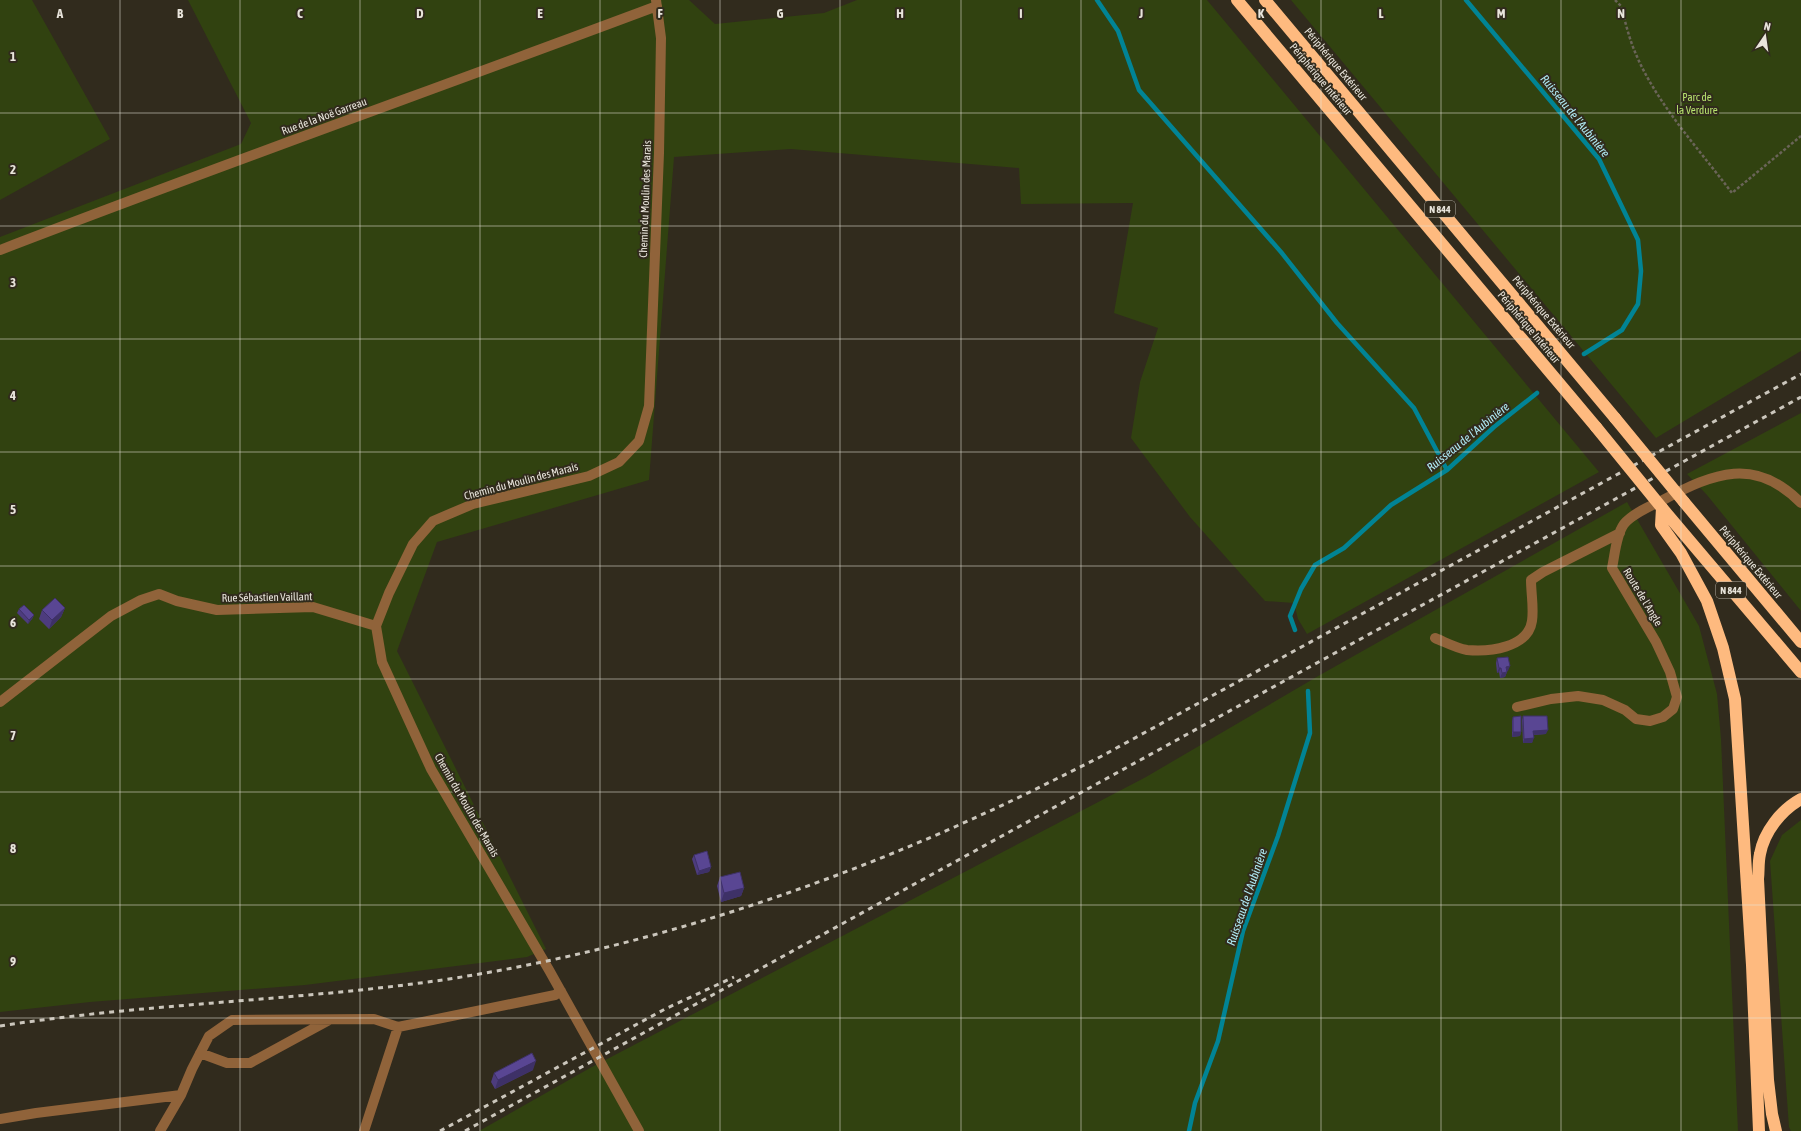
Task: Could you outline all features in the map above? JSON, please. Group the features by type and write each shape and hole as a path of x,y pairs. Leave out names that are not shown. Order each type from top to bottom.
{"highway":[{"name":"Périphérique Intérieur","path":"1237,0 1801,672"},
{"name":"Périphérique Extérieur","path":"1265,0 1801,642"},
{"path":"1662,508 1661,525 1681,553 1707,601 1723,648 1735,699 1752,965 1760,1131"},
{"path":"1776,1131 1772,1114 1768,1080 1758,879 1760,853 1769,830 1780,815 1801,799"}],"street":[{"name":"Rue de la Noë Garreau","path":"0,250 140,196 463,78 656,3"},
{"name":"Chemin du Moulin des Marais","path":"639,1131 561,991 431,769 382,662 376,626 389,593 413,544 433,521 473,504 589,476 619,462 639,441 648,406 659,161 661,38 656,3"},
{"name":"Route de l'Angle","path":"1517,707 1551,699 1578,696 1603,700 1625,710 1636,720 1650,721 1663,718 1673,709 1677,697 1670,672 1652,636 1612,568 1620,533 1625,523 1637,514 1694,483 1712,477 1738,473 1766,478 1787,488 1801,503"},
{"path":"1435,638 1466,650 1495,649 1510,645 1525,636 1532,622 1531,580 1543,572 1620,533"},
{"name":"Rue Sébastien Vaillant","path":"0,702 111,616 141,600 160,594 177,601 217,610 313,607 376,626"},
{"path":"160,1131 181,1096 209,1036 232,1020 374,1019 398,1027 507,1006 555,995 561,991"},
{"path":"200,1053 227,1063 250,1063 331,1019"},
{"path":"364,1131 398,1027"},
{"path":"0,1119 36,1113 181,1096"}],"path":[{"path":"1615,0 1621,6 1635,52 1651,82 1670,111 1732,193 1801,136"}],"green space":[{"path":"0,0 32,0 110,139 0,200"},
{"path":"188,0 689,0 715,24 824,13 857,0 1207,0 1599,472 1307,634 1298,619 1294,603 1265,601 1190,517 1131,438 1140,382 1158,328 1114,313 1133,203 1021,204 1019,168 791,149 674,157 649,480 437,542 397,651 546,949 527,957 305,985 90,1002 0,1012 0,237 241,144 251,123"},
{"name":"Parc de la Verdure","path":"1291,0 1801,0 1801,351 1656,438"},
{"path":"1801,413 1801,611 1707,495 1687,474"},
{"path":"1627,502 1699,626 1717,694 1721,739 1738,1131 479,1131 590,1068 1146,777 1320,675"},
{"path":"1801,820 1801,1131 1791,1131 1789,1127 1770,861 1782,835"}],"building":[{"path":"55,598 65,608 52,620 42,610"},
{"path":"24,605 34,615 29,620 19,609"},
{"path":"1508,657 1510,666 1506,667 1507,672 1502,673 1501,668 1499,668 1497,658"},
{"path":"1521,716 1521,732 1513,732 1513,717"},
{"path":"1523,716 1547,716 1548,730 1533,731 1534,738 1524,739"},
{"path":"707,851 711,867 699,871 694,855"},
{"path":"740,872 744,888 724,893 720,877"},
{"path":"532,1053 536,1061 498,1080 494,1073"}],"waterway":[{"path":"1097,0 1118,31 1139,90 1281,252 1337,323 1414,408 1447,470"},
{"name":"Ruisseau de l'Aubinière","path":"1466,0 1599,159 1638,240 1641,271 1638,304 1622,330 1584,354"},
{"name":"Ruisseau de l'Aubinière","path":"1295,630 1290,616 1301,589 1315,565 1344,548 1391,505 1447,470 1494,427 1537,393"},
{"name":"Ruisseau de l'Aubinière","path":"1189,1131 1195,1103 1218,1041 1243,931 1278,836 1310,733 1308,691"}],"railway":[{"path":"0,1026 160,1007 321,994 428,982 499,971 640,939 780,896 916,844 1011,801 1100,757 1801,374"},
{"path":"465,1131 1801,397"},
{"path":"440,1131 665,1009 734,977"}]}
